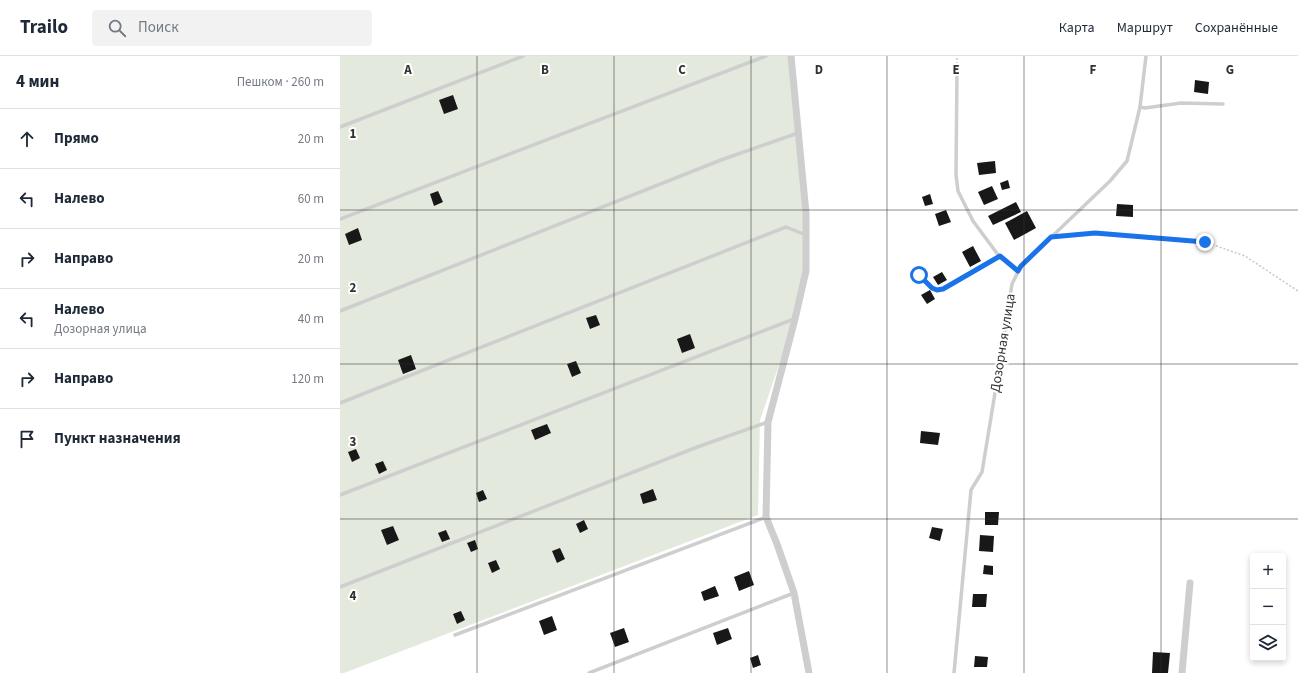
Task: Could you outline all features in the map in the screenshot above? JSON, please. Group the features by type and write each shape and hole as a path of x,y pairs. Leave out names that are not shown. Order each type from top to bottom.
{"street":[{"path":"791,56 806,213 806,270 795,319 768,422 766,517 794,593 809,673"},
{"path":"1182,673 1190,583"}],"lane":[{"path":"340,128 523,56"},
{"path":"340,219 766,56"},
{"name":"Дозорная улица","path":"954,673 971,490 982,472 1012,284 1021,266 1110,181 1127,161 1140,108 1146,56"},
{"path":"957,70 956,175 958,191 973,221 1000,256 1018,271"},
{"path":"1140,108 1181,103 1223,104"},
{"path":"340,311 721,160 798,133"},
{"path":"340,403 786,227 807,236"},
{"path":"919,275 932,288 937,290 943,289 1000,256"},
{"path":"340,495 795,319"},
{"path":"340,587 693,449 768,422"},
{"path":"455,635 766,517"},
{"path":"589,673 794,593"}],"path":[{"path":"957,56 957,70"},
{"path":"1051,237 1095,233 1205,242 1245,256 1298,291"}],"shaded area":[{"path":"340,56 791,56 806,213 806,271 795,319 760,420 758,515 344,673 340,673"}],"building":[{"path":"1195,80 1209,82 1208,94 1194,92"},
{"path":"453,95 458,109 444,114 439,100"},
{"path":"995,161 996,173 979,175 977,163"},
{"path":"1008,180 1010,188 1002,190 1000,183"},
{"path":"992,186 998,199 984,205 978,192"},
{"path":"438,191 443,202 434,206 430,194"},
{"path":"930,194 933,204 925,206 922,197"},
{"path":"1016,202 1021,212 993,225 988,216"},
{"path":"1117,204 1133,205 1133,217 1116,216"},
{"path":"946,210 951,222 939,226 935,214"},
{"path":"1027,211 1036,228 1014,240 1005,223"},
{"path":"358,228 362,240 349,245 345,234"},
{"path":"973,246 981,261 970,267 962,252"},
{"path":"942,272 947,280 938,285 933,277"},
{"path":"930,290 935,299 927,304 921,295"},
{"path":"596,315 600,325 590,329 586,318"},
{"path":"690,334 695,348 682,353 677,339"},
{"path":"411,355 416,369 403,374 398,360"},
{"path":"576,361 581,373 572,377 567,364"},
{"path":"547,424 551,433 535,440 531,430"},
{"path":"921,431 940,433 938,445 920,443"},
{"path":"356,449 360,458 352,462 348,452"},
{"path":"383,461 387,470 379,474 375,464"},
{"path":"653,489 657,500 643,504 640,494"},
{"path":"483,490 487,499 479,502 476,493"},
{"path":"985,512 999,512 998,525 985,525"},
{"path":"584,520 588,529 580,533 576,524"},
{"path":"393,526 399,540 387,545 381,530"},
{"path":"932,527 943,529 940,541 929,538"},
{"path":"446,530 450,539 442,542 438,533"},
{"path":"980,535 994,536 993,552 979,551"},
{"path":"475,540 478,549 471,552 467,543"},
{"path":"560,548 565,559 557,563 552,551"},
{"path":"496,560 500,569 492,573 488,563"},
{"path":"984,565 993,566 993,575 983,574"},
{"path":"749,571 754,585 739,591 734,577"},
{"path":"715,586 719,596 704,601 701,592"},
{"path":"973,594 987,594 986,607 972,607"},
{"path":"461,611 465,620 457,624 453,614"},
{"path":"552,616 557,630 544,635 539,621"},
{"path":"624,628 629,642 615,647 610,633"},
{"path":"728,628 732,639 717,645 713,633"},
{"path":"1153,652 1170,653 1168,673 1152,673"},
{"path":"758,655 761,665 753,668 750,658"},
{"path":"975,656 988,657 987,667 974,667"}],"route":[{"path":"919,275 932,288 937,290 943,289 1000,256 1018,271 1021,266 1051,237 1095,233 1205,242"}]}
